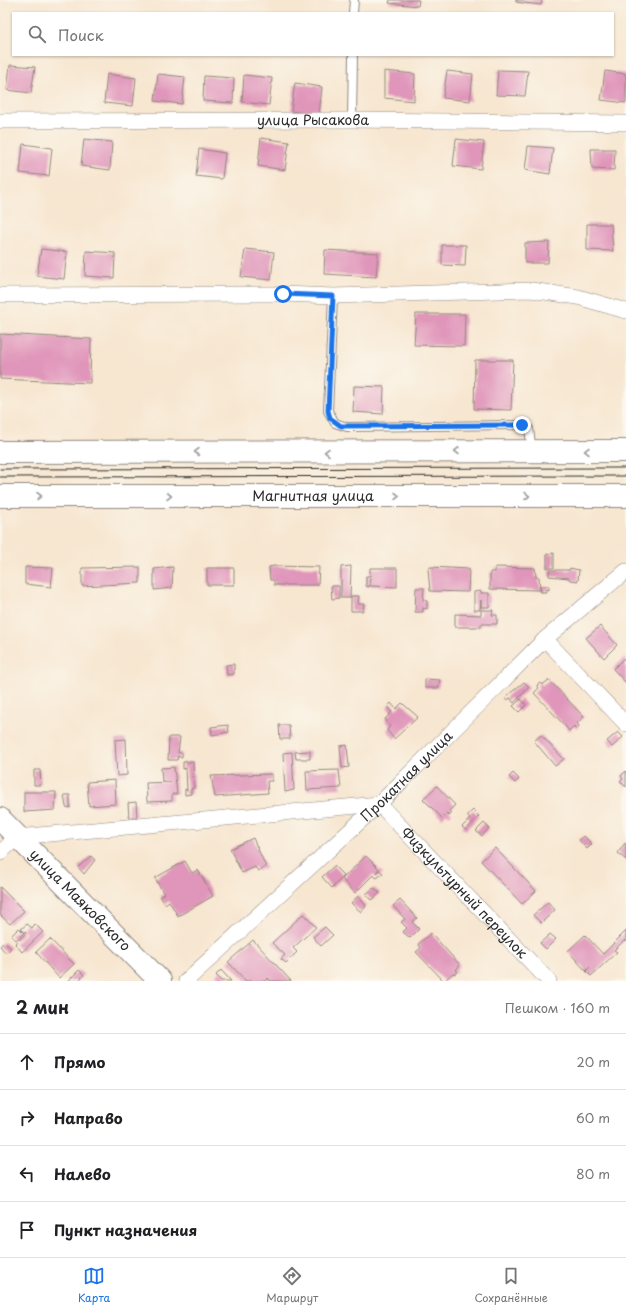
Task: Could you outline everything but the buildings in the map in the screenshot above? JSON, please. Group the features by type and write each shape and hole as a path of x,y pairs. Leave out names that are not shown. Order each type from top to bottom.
{"main road":[{"path":"0,452 626,451"},
{"name":"Магнитная улица","path":"0,496 626,496"},
{"name":"улица Маяковского","path":"0,819 160,981"}],"street":[{"name":"улица Рысакова","path":"0,121 352,120 626,123"},
{"path":"0,295 283,294 333,296 531,290 578,297 626,311"},
{"name":"Прокатная улица","path":"186,981 379,804 545,639 626,571"},
{"path":"545,639 626,724"},
{"path":"0,853 17,837 379,804"},
{"name":"Физкультурный переулок","path":"379,804 549,981"}],"lane":[{"path":"354,0 354,12"},
{"path":"352,120 353,56"},
{"path":"333,296 328,411 335,423 347,427 522,425 529,429 532,451"}],"tram line":[{"path":"0,469 626,468"},
{"path":"0,477 626,476"}],"route":[{"path":"283,294 333,296 328,411 330,418 335,423 347,427 522,425"}]}
